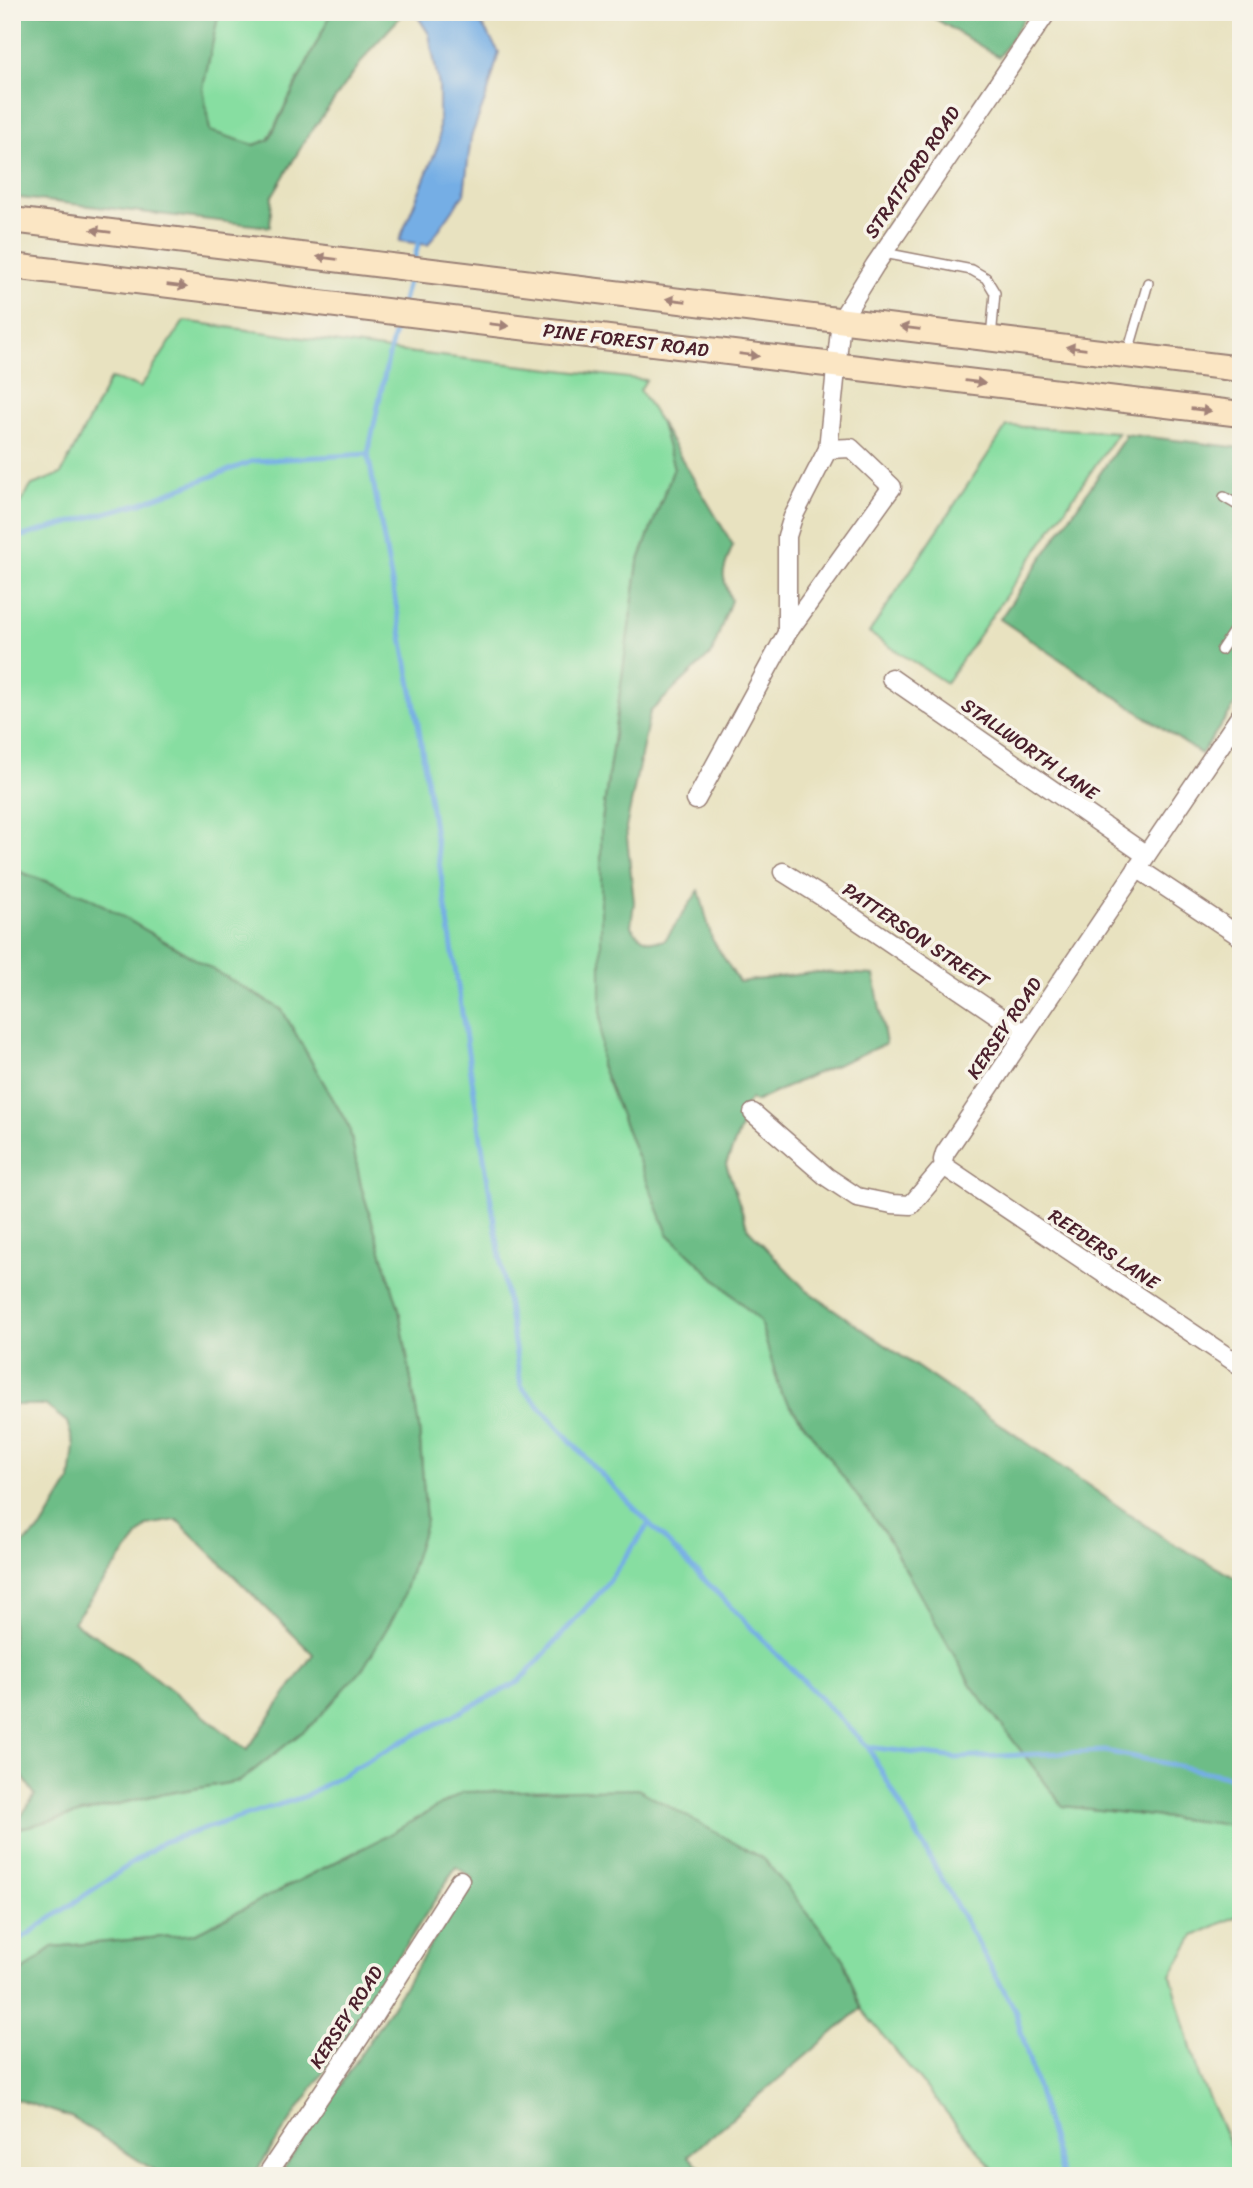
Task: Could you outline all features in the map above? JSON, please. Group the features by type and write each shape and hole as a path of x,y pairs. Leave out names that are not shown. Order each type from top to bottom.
{"main road":[{"path":"12,220 1241,369"},
{"name":"PINE FOREST ROAD","path":"12,266 1241,414"}],"street":[{"name":"STRATFORD ROAD","path":"828,449 841,320 1047,12"},
{"path":"696,800 787,634 892,487 851,447 828,449 793,517 787,536 787,634"},
{"name":"STALLWORTH LANE","path":"891,678 1142,861 1241,937"},
{"name":"KERSEY ROAD","path":"753,1113 827,1177 857,1197 911,1205 944,1166 945,1153 1241,715"},
{"name":"PATTERSON STREET","path":"783,873 832,903 1025,1034"},
{"name":"REEDERS LANE","path":"944,1166 1241,1366"},
{"name":"KERSEY ROAD","path":"266,2176 360,2037 460,1880"}],"lane":[{"path":"884,253 972,270 986,278 995,293 991,338"},
{"path":"1128,355 1148,283"},
{"path":"1224,497 1241,507"},
{"path":"1221,650 1241,620"}],"green space":[{"path":"12,12 219,12 203,88 210,131 254,145 269,140 332,12 405,12 370,50 306,139 272,196 270,227 12,197"},
{"path":"219,12 332,12 268,140 254,145 210,132 203,88"},
{"path":"924,12 1028,12 999,57"},
{"path":"184,321 389,350 646,380 640,390 661,424 674,468 638,563 601,828 601,1065 668,1234 760,1321 781,1393 887,1535 971,1685 1063,1806 1241,1826 1241,1914 1194,1936 1171,1975 1199,2077 1241,2169 1241,2176 999,2176 861,2009 842,1956 463,1792 383,1838 194,1934 53,1947 12,1981 12,1830 152,1796 240,1781 315,1722 426,1521 419,1427 399,1309 361,1186 349,1127 282,1010 89,897 12,869 12,515 32,485 61,474 110,379 140,388"},
{"path":"661,424 733,545 724,572 731,600 712,653 650,712 626,828 634,902 631,926 645,939 665,940 699,890 712,939 739,982 819,972 874,975 886,1044 755,1102 751,1099 739,1112 745,1118 726,1164 748,1229 806,1290 1167,1540 1241,1581 1241,1826 1063,1806 971,1685 886,1535 781,1393 760,1321 668,1234 601,1065 601,828 638,563 674,468"},
{"path":"1007,426 1118,432 946,683 869,633"},
{"path":"1124,434 1241,448 1241,696 1201,754 1000,619 1125,437"},
{"path":"12,869 89,897 282,1010 349,1127 361,1186 399,1309 419,1427 426,1521 400,1606 364,1667 315,1722 240,1781 152,1796 12,1830 35,1795 12,1761 12,1553 41,1529 70,1481 74,1445 67,1422 45,1405 12,1405","holes":["177,1520 313,1654 247,1750 131,1658 73,1622 147,1525"]},
{"path":"638,1789 765,1860 842,1956 861,2009 688,2156 710,2176 279,2176 369,2042 473,1878 456,1867 351,2031 253,2176 163,2176 71,2117 12,2098 12,1981 52,1947 194,1934 383,1838 463,1792"}],"water":[{"path":"407,12 466,12 482,25 499,52 471,137 464,194 428,245 399,241 439,143 439,86 429,34 416,14"},
{"path":"12,1775 22,1789 12,1812"}],"waterway":[{"path":"414,261 420,237"},
{"path":"402,305 410,274"},
{"path":"398,318 368,454 418,723 521,1386 596,1469 868,1747 1015,2010 1062,2176"},
{"path":"12,539 141,503 253,461 368,454"},
{"path":"12,1945 163,1842 303,1797 403,1741 519,1682 603,1589 649,1524"},
{"path":"868,1747 957,1758 1105,1751 1241,1779"}]}
